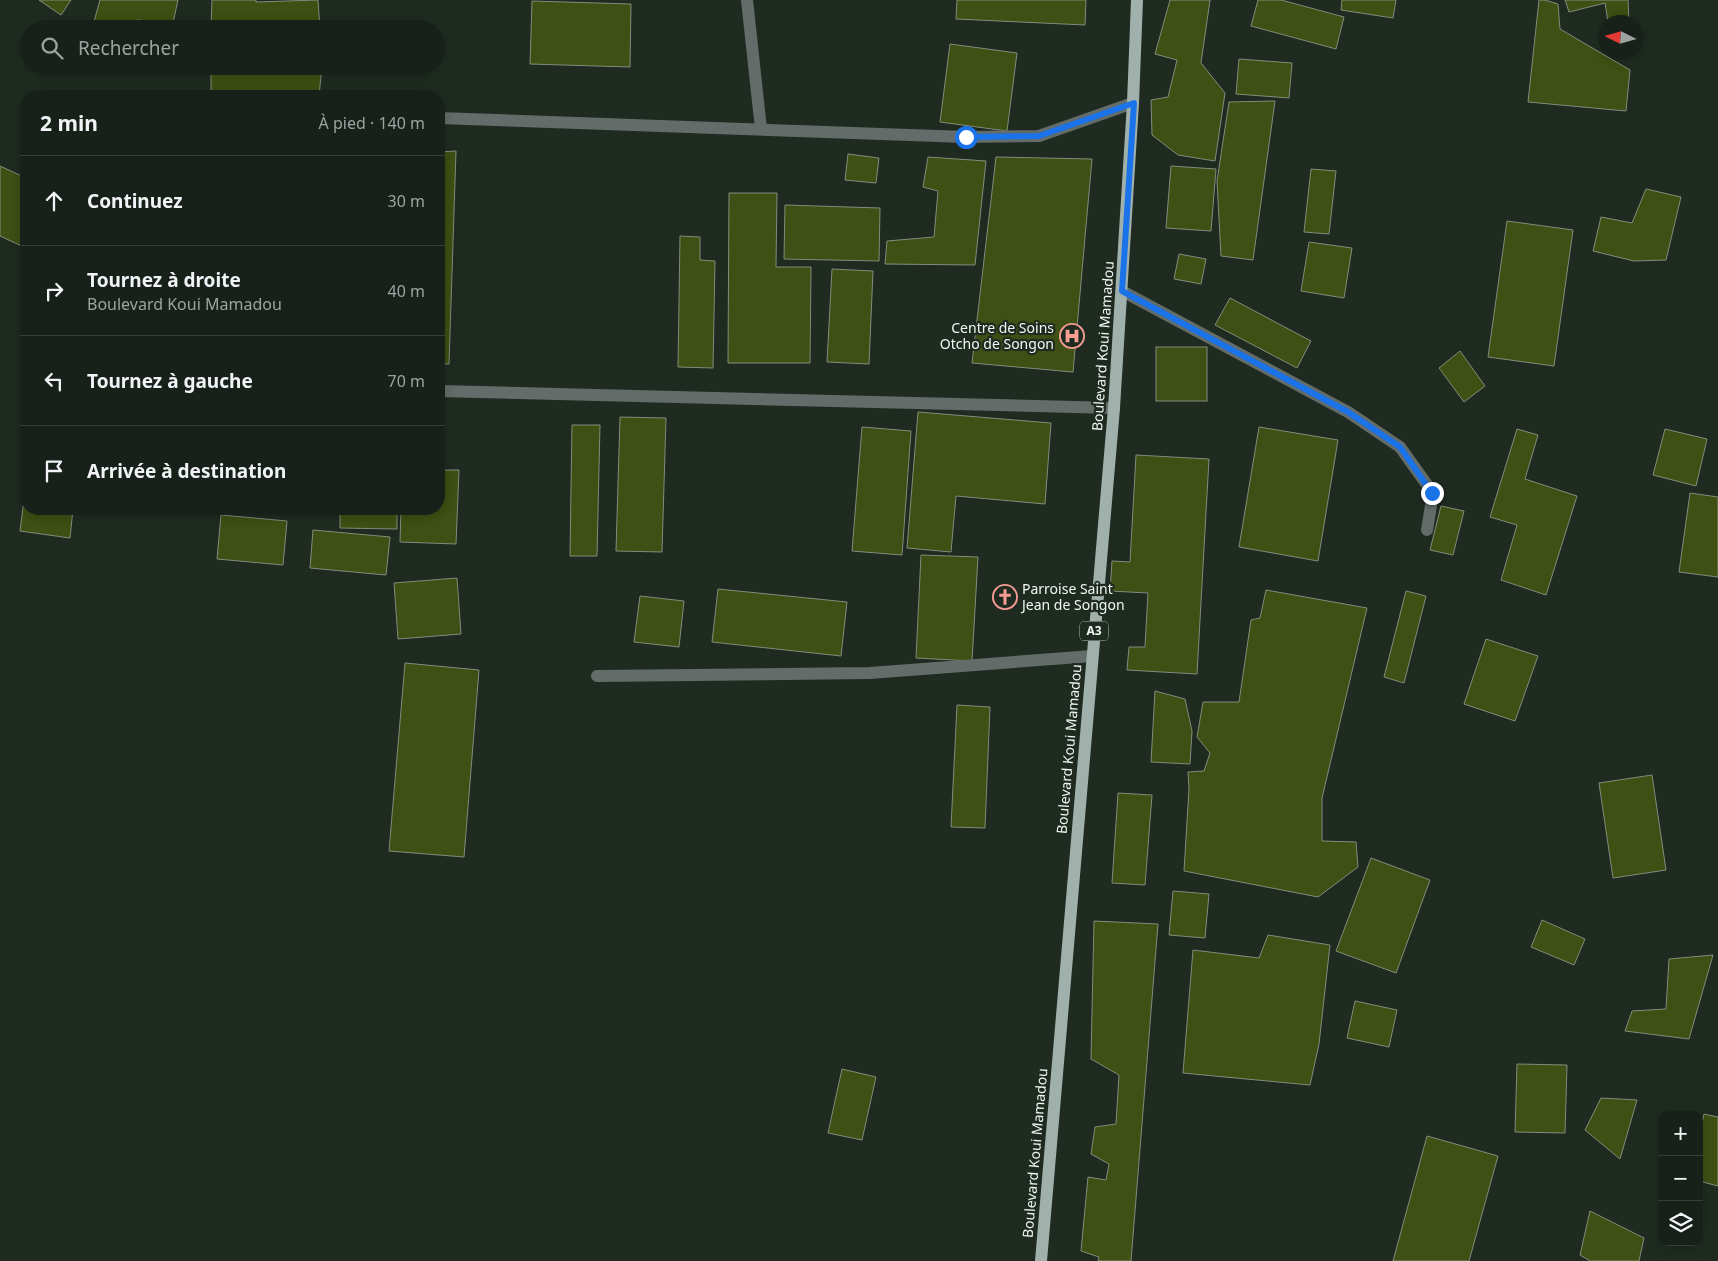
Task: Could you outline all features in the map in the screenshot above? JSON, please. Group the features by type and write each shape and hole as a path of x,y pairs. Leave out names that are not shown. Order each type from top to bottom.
{"main road":[{"name":"Boulevard Koui Mamadou","path":"1041,1261 1114,408 1134,103 1137,0"}],"street":[{"path":"747,0 761,129"},
{"path":"445,118 966,137 1039,136 1134,103"},
{"path":"1122,291 1348,412 1400,447 1432,493 1427,530"},
{"path":"445,391 1114,408"},
{"path":"597,676 870,673 1092,656"}],"building":[{"path":"39,0 71,0 61,15"},
{"path":"100,0 178,0 174,20 94,20"},
{"path":"212,0 256,0 256,2 318,0 319,20 211,20"},
{"path":"957,0 1086,0 1085,25 956,19"},
{"path":"1170,0 1210,0 1201,63 1225,93 1215,161 1178,155 1152,135 1151,100 1168,97 1177,60 1155,54"},
{"path":"1258,0 1281,0 1344,17 1336,49 1251,26"},
{"path":"1342,0 1396,0 1393,18 1341,10"},
{"path":"1539,0 1558,4 1560,29 1598,51 1598,60 1613,60 1630,70 1626,111 1528,102"},
{"path":"1565,0 1628,0 1629,15 1607,15 1605,3 1569,12"},
{"path":"532,1 631,4 630,67 530,64"},
{"path":"950,44 1017,53 1007,131 940,122"},
{"path":"1239,59 1292,63 1289,98 1236,94"},
{"path":"211,75 321,75 320,90 211,90"},
{"path":"1275,101 1253,260 1221,256 1217,181 1229,102"},
{"path":"456,151 449,364 445,364 445,152"},
{"path":"848,154 879,158 876,183 845,180"},
{"path":"928,157 986,161 975,265 885,264 887,241 934,237 938,191 923,187"},
{"path":"996,157 1092,159 1073,372 972,363"},
{"path":"0,166 20,175 20,245 0,236"},
{"path":"1171,166 1216,169 1211,231 1166,228"},
{"path":"1311,169 1336,171 1329,234 1304,232"},
{"path":"1646,189 1681,197 1666,260 1634,261 1593,251 1601,217 1632,223"},
{"path":"729,193 777,193 776,267 811,267 810,363 728,363"},
{"path":"785,205 880,208 879,261 784,259"},
{"path":"1507,221 1573,230 1554,366 1488,357"},
{"path":"680,236 700,237 700,260 715,261 713,368 678,367"},
{"path":"1309,242 1352,248 1344,298 1301,291"},
{"path":"1179,254 1206,259 1201,284 1174,279"},
{"path":"832,269 873,271 869,364 827,362"},
{"path":"1230,298 1311,341 1297,368 1215,325"},
{"path":"1156,347 1207,347 1207,401 1156,401"},
{"path":"1460,351 1485,386 1464,402 1439,368"},
{"path":"918,412 1051,423 1045,504 956,496 951,552 907,548"},
{"path":"620,417 666,418 662,552 616,551"},
{"path":"572,425 600,425 597,556 570,556"},
{"path":"862,427 911,431 902,555 852,551"},
{"path":"1259,427 1338,440 1318,561 1239,547"},
{"path":"1517,429 1538,435 1525,479 1577,496 1546,595 1501,580 1517,525 1490,517"},
{"path":"1665,429 1707,439 1696,486 1653,475"},
{"path":"1136,455 1209,459 1197,674 1127,670 1129,647 1145,647 1148,593 1110,591 1112,561 1130,562"},
{"path":"445,470 459,470 456,544 400,542 401,515 445,515"},
{"path":"1690,493 1718,497 1718,577 1679,572"},
{"path":"1441,506 1464,511 1453,555 1430,550"},
{"path":"22,515 72,515 70,538 20,531"},
{"path":"221,515 287,521 283,565 217,559"},
{"path":"340,515 397,515 397,529 340,528"},
{"path":"313,530 390,537 386,575 310,568"},
{"path":"921,555 978,557 972,661 916,658"},
{"path":"457,578 461,634 398,639 394,583"},
{"path":"718,589 847,602 841,656 712,642"},
{"path":"1266,590 1367,608 1322,798 1322,841 1356,842 1358,867 1318,897 1184,871 1189,789 1188,772 1204,771 1210,753 1197,737 1203,702 1239,702 1251,620 1260,618"},
{"path":"1406,591 1426,596 1404,683 1384,677"},
{"path":"640,596 684,601 679,647 634,642"},
{"path":"1486,639 1538,656 1515,721 1464,704"},
{"path":"405,663 479,670 464,857 389,851"},
{"path":"1155,691 1185,699 1192,731 1190,764 1151,762"},
{"path":"957,705 990,707 985,828 951,827"},
{"path":"1652,775 1666,870 1613,878 1599,783"},
{"path":"1118,793 1152,795 1145,885 1112,883"},
{"path":"1371,858 1430,880 1396,973 1336,951"},
{"path":"1173,891 1209,894 1205,938 1169,935"},
{"path":"1542,920 1585,939 1574,965 1531,947"},
{"path":"1094,921 1158,924 1131,1261 1098,1261 1099,1257 1081,1251 1088,1177 1106,1180 1109,1164 1091,1154 1095,1127 1116,1124 1119,1075 1091,1059"},
{"path":"1268,935 1330,945 1319,1044 1310,1085 1183,1073 1193,950 1259,958"},
{"path":"1713,955 1689,1039 1625,1031 1632,1011 1666,1009 1669,959"},
{"path":"1355,1001 1397,1010 1389,1047 1347,1038"},
{"path":"1517,1064 1567,1065 1565,1133 1515,1132"},
{"path":"842,1069 876,1077 862,1140 828,1133"},
{"path":"1601,1098 1637,1100 1620,1159 1585,1130"},
{"path":"1704,1114 1718,1117 1718,1186 1703,1182"},
{"path":"1427,1136 1498,1156 1469,1261 1393,1261"},
{"path":"1590,1211 1644,1238 1639,1261 1590,1261 1580,1255"}],"place":[{"name":"Centre de Soins Otcho de Songon","path":"1072,336"},
{"name":"Parroise Saint Jean de Songon","path":"1005,597"}],"route":[{"path":"966,137 1039,136 1134,103 1122,291 1348,412 1400,447 1432,493"}]}
